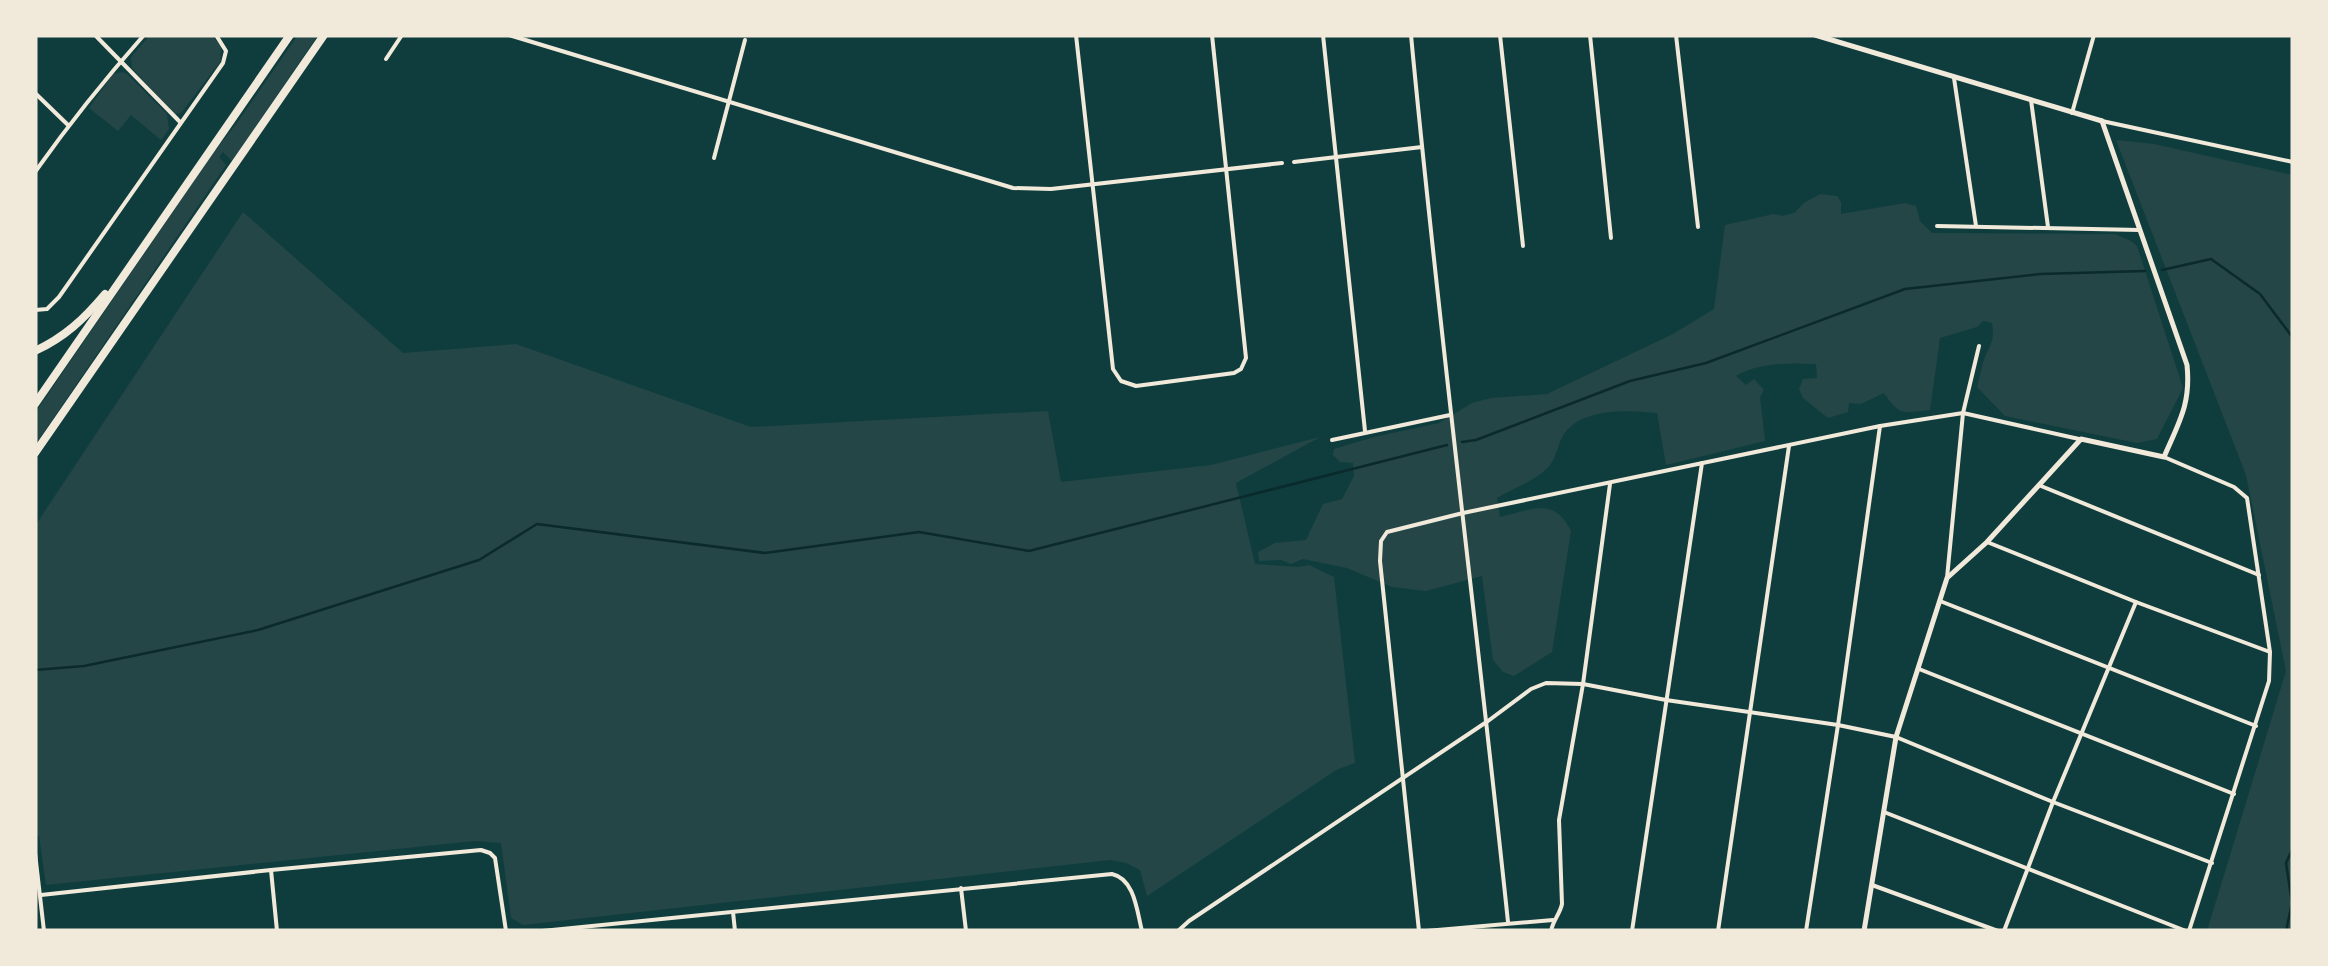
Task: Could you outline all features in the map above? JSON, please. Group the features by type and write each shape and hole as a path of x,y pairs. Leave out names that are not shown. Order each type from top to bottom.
{"highway":[{"path":"35,404 290,35"},
{"path":"35,453 324,35"},
{"path":"35,351 75,328 134,260"}],"street":[{"path":"96,35 180,122"},
{"path":"35,172 68,125 144,35"},
{"path":"35,310 47,309 59,297 222,63 226,50 216,35"},
{"path":"386,59 402,35"},
{"path":"509,35 1000,185 1039,190 1282,163"},
{"path":"1076,35 1112,369 1121,381 1136,386 1234,372 1245,362 1212,35"},
{"path":"1323,35 1365,432"},
{"path":"1411,35 1508,922"},
{"path":"1500,35 1523,246"},
{"path":"1590,35 1611,238"},
{"path":"1676,35 1698,227"},
{"path":"1815,35 2102,122 2293,162"},
{"path":"2072,113 2094,35"},
{"path":"714,158 745,40"},
{"path":"1954,78 1976,226"},
{"path":"35,93 68,125"},
{"path":"2031,100 2048,227"},
{"path":"2102,122 2187,365 2187,403 2164,457"},
{"path":"1294,162 1422,148"},
{"path":"1937,226 2140,230"},
{"path":"1864,931 1896,737 1948,578 1963,412 1979,346"},
{"path":"1419,931 1380,562 1381,541 1387,532 1702,463 1963,412 2164,457 2234,487 2247,498 2270,652 2269,681 2187,931 1884,812"},
{"path":"1332,440 1450,415"},
{"path":"1806,931 1880,426"},
{"path":"1948,578 1987,542 2081,439"},
{"path":"1718,931 1789,446"},
{"path":"1632,931 1702,463"},
{"path":"1551,931 1562,904 1559,820 1583,684 1610,484"},
{"path":"2040,485 2259,574"},
{"path":"1987,542 2270,652"},
{"path":"1940,601 2256,726"},
{"path":"1872,885 2001,931 2136,602"},
{"path":"1918,669 2234,794"},
{"path":"1178,931 1536,686 1546,683 1583,684 1896,737 2212,863"},
{"path":"41,895 474,850 486,851 495,858 506,931"},
{"path":"35,853 43,931"},
{"path":"271,870 277,931"},
{"path":"542,931 1118,875 1128,883 1142,931"},
{"path":"960,888 966,931"},
{"path":"733,912 735,931"},
{"path":"1426,931 1554,920"}],"shaded area":[{"path":"150,35 212,35 221,46 220,62 181,113 174,114 132,68 131,57"},
{"path":"298,35 318,35 232,161 223,152 219,157 226,165 35,445 35,413"},
{"path":"122,72 167,114 169,129 161,140 131,115 118,131 89,108 113,74"},
{"path":"2116,140 2154,144 2293,175 2293,931 2207,931 2286,671 2246,475"},
{"path":"1820,194 1837,196 1841,214 1905,203 1916,206 1920,221 1932,233 2115,234 2131,241 2137,246 2183,388 2157,439 2137,443 2005,416 1977,387 1993,335 1992,323 1983,321 1977,327 1940,338 1930,410 1902,411 1884,393 1861,404 1849,403 1848,412 1828,418 1803,398 1799,389 1803,379 1817,378 1816,364 1786,364 1755,368 1736,376 1746,385 1754,379 1764,390 1760,397 1765,441 1666,465 1657,413 1621,411 1586,418 1564,434 1545,470 1497,498 1500,517 1549,509 1571,531 1552,652 1514,676 1503,672 1493,660 1482,576 1426,591 1392,587 1347,568 1303,559 1291,564 1281,560 1259,561 1258,552 1275,543 1306,540 1323,504 1342,499 1354,476 1353,463 1340,462 1333,455 1334,449 1439,423 1472,403 1491,398 1547,394 1673,334 1714,309 1725,225 1794,213"},
{"path":"243,212 403,353 516,344 751,427 1048,411 1061,482 1211,465 1320,437 1236,483 1255,564 1309,565 1334,577 1355,763 1336,770 1147,896 1140,870 1110,860 523,925 511,918 501,843 475,841 46,885 39,836 35,836 35,526"}],"waterway":[{"path":"2162,270 2211,259 2260,294 2293,338"},
{"path":"1462,442 1630,381 1706,363 1905,289 2040,274 2145,271"},
{"path":"35,670 84,666 258,630 479,560 537,524 765,553 919,532 1029,551 1447,445"},
{"path":"2286,931 2292,903 2286,863 2293,848"}]}
